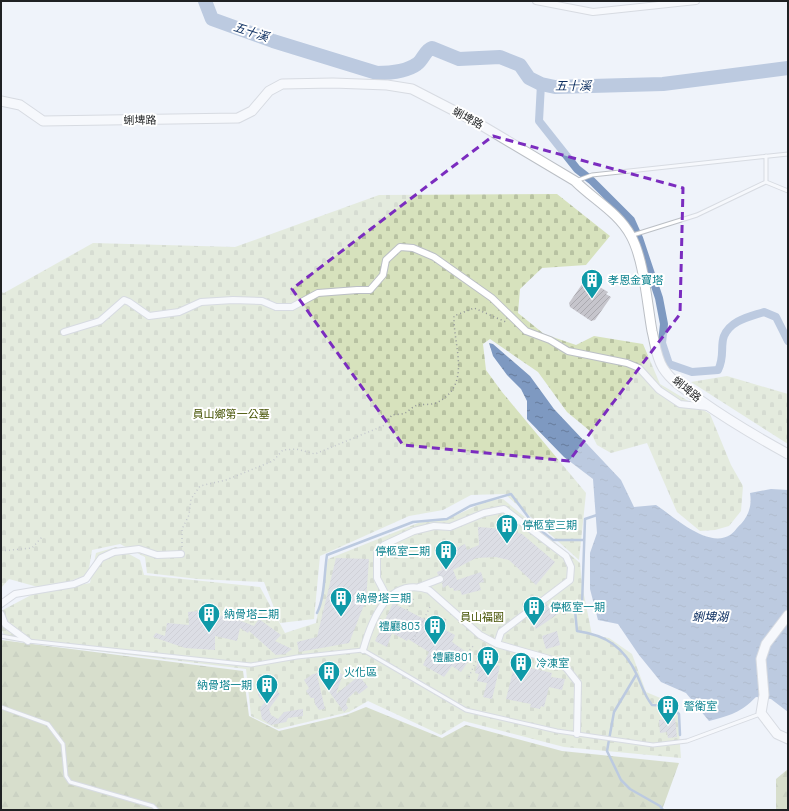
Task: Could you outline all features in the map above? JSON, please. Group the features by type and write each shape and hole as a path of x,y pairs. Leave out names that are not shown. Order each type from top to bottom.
{"street":[{"path":"536,1 594,12 696,1"},
{"name":"蜊埤路","path":"1,101 20,106 43,121 238,118 252,111 269,91 282,84 333,83 387,85 412,89 476,122 575,181 586,192 613,213 631,236 639,257 656,350 663,368 678,385 742,429 788,454"},
{"path":"64,332 100,321 124,300 149,316 179,312 201,302 233,300 262,301 276,307 292,307 318,293 370,290 383,275 386,260 400,248 413,248 434,257 492,298 526,331 550,340 568,351 627,362 639,368 659,390 680,404 710,407"},
{"path":"387,597 377,578 377,553 384,545 414,532 434,526 450,527 484,513 504,509 566,556 571,567 570,580 501,632 497,644"},
{"path":"1,604 15,594 74,584 86,579 101,558 114,552 139,549 157,555 181,554"},
{"path":"362,650 370,624 387,597 440,579"},
{"path":"419,587 429,590 480,635 497,644 559,662 567,669 578,683 578,734"},
{"path":"1,614 5,624 28,641"},
{"path":"788,615 766,644 761,659 764,695 761,713 777,734 788,739"}],"lane":[{"path":"575,181 592,175 788,154"},
{"path":"766,156 766,182"},
{"path":"631,236 697,215 766,182 788,191"},
{"path":"1,636 28,641 251,665 297,657 362,650 466,710 578,734 653,745 687,742 761,713"},
{"path":"1,707 48,724 63,744 66,776 70,782 153,806 157,810"}],"path":[{"path":"181,554 182,529 189,515 191,499 200,486 226,480 273,461 283,450 296,449 316,454 382,426 392,415 404,414 416,405 436,404 448,395 458,382 459,365 453,329 454,316 474,308 507,322"},
{"path":"1,551 32,548 42,537"},
{"path":"407,610 414,598"},
{"path":"413,640 430,608"},
{"path":"441,627 446,619"},
{"path":"467,653 474,645"},
{"path":"469,677 481,649"},
{"path":"491,664 494,654"}],"highlighted area":[{"path":"493,136 683,188 680,314 569,461 403,445 292,289"}],"green space":[{"name":"員山鄉第一公墓","path":"557,194 610,236 586,265 542,268 520,289 518,313 544,334 576,345 594,336 643,344 660,384 710,414 731,465 743,486 741,511 729,526 715,530 700,531 677,512 647,443 611,453 597,445 590,431 567,412 538,372 490,339 483,344 486,370 502,392 586,493 579,560 505,494 471,495 443,510 409,516 320,556 314,619 280,623 264,582 198,579 147,573 145,557 120,544 92,550 88,575 45,589 9,579 1,588 1,292 4,293 93,243 235,247 379,195"},
{"path":"727,376 788,394 788,444 691,382"},
{"name":"員山福園","path":"503,499 580,563 582,585 592,635 609,638 632,654 646,692 677,705 681,758 564,747 464,721 441,735 368,701 349,712 278,729 251,716 246,669 6,640 1,628 1,611 33,594 90,583 96,553 116,547 140,560 144,575 260,587 285,633 316,623 328,559 418,523 452,517 489,500"},
{"path":"1,640 243,671 249,716 279,731 346,715 366,707 442,738 466,725 562,751 679,763 662,810 1,810"},
{"path":"788,769 788,810 776,810 776,779"}],"water":[{"name":"蜊埤湖","path":"489,343 493,344 530,376 554,409 621,480 634,507 656,505 701,535 712,538 721,538 730,535 746,517 751,502 750,493 771,489 788,490 788,712 771,699 756,697 745,707 735,713 709,721 686,693 661,682 639,655 618,624 598,620 590,589 590,553 597,533 593,479 564,457 527,419 527,401 521,389 507,375 493,356"}],"building":[{"name":"孝恩金寶塔","path":"585,280 608,292 606,294 611,297 595,320 591,321 570,307 569,303"},
{"name":"停柩室三期","path":"478,527 504,529 522,534 555,562 536,585 509,560 496,557 476,558 453,570 457,580 481,572 484,582 479,583 481,590 462,595 460,590 454,591 453,588 450,588 448,585 443,588 442,583 444,577 438,575 437,572 442,570 441,567 445,565 443,562 448,560 445,553 465,544 467,550 479,545"},
{"name":"納骨塔三期","path":"336,558 369,559 366,600 349,643 299,652 297,642 317,637"},
{"path":"393,603 455,635 452,642 472,656 461,672 452,666 444,677 423,665 429,652 408,639 407,641 392,633 387,647 375,641"},
{"path":"547,603 548,607 552,604 558,614 536,629 528,617"},
{"name":"納骨塔二期","path":"198,611 236,619 254,626 259,619 281,635 275,641 292,649 285,654 276,655 249,631 248,633 240,628 237,641 215,636 215,650 185,648 153,637 156,633 165,636 167,623 189,625 188,612"},
{"path":"557,631 560,645 546,649 542,636"},
{"path":"517,655 530,658 527,667 552,673 551,677 565,679 562,690 549,687 544,707 541,706 540,709 530,707 531,704 506,699"},
{"name":"禮廳801","path":"478,660 500,666 492,699 483,697 487,683 477,681 479,674 475,673"},
{"name":"火化區","path":"331,671 343,674 336,694 359,676 368,687 359,694 356,691 348,698 346,704 348,708 344,712 317,675 325,709 319,710 315,704 314,698 311,698 306,691 309,688 304,680 313,674"},
{"name":"納骨塔一期","path":"266,682 269,699 275,690 280,694 269,709 271,715 278,719 284,712 303,709 303,716 288,718 286,722 271,725 262,719 260,708 265,702 259,697 256,684"},
{"name":"警衛室","path":"675,718 677,737 668,738 667,732 660,733 659,720"}],"waterway":[{"name":"五十溪","path":"205,1 212,19 273,41 377,73 398,72 413,67 432,48 459,59 500,57 520,65 529,78 541,84 555,87 663,84 788,68"},
{"path":"541,84 539,121 577,169 591,180 631,220 639,238 659,298 664,324 662,343 669,364 692,372 718,370 721,361 723,340 727,331 731,326 741,320 764,312 776,317 788,341"},
{"path":"317,613 322,600 327,555 413,522 447,519 470,506 511,494 535,526 553,540 583,540"},
{"path":"597,515 585,519 582,605 575,610 577,631 605,639 620,650 632,665 645,694 652,705 670,706 679,714 680,735"},
{"path":"636,675 614,712 607,751 621,780 630,789 660,806 663,810"}],"place":[{"name":"孝恩金寶塔","path":"592,300"},
{"name":"停柩室三期","path":"507,544"},
{"name":"停柩室二期","path":"446,570"},
{"name":"納骨塔三期","path":"341,618"},
{"name":"停柩室一期","path":"534,626"},
{"name":"納骨塔二期","path":"209,634"},
{"name":"禮廳803","path":"435,646"},
{"name":"禮廳801","path":"488,676"},
{"name":"冷凍室","path":"521,682"},
{"name":"火化區","path":"329,692"},
{"name":"納骨塔一期","path":"267,704"},
{"name":"警衛室","path":"668,726"}]}
